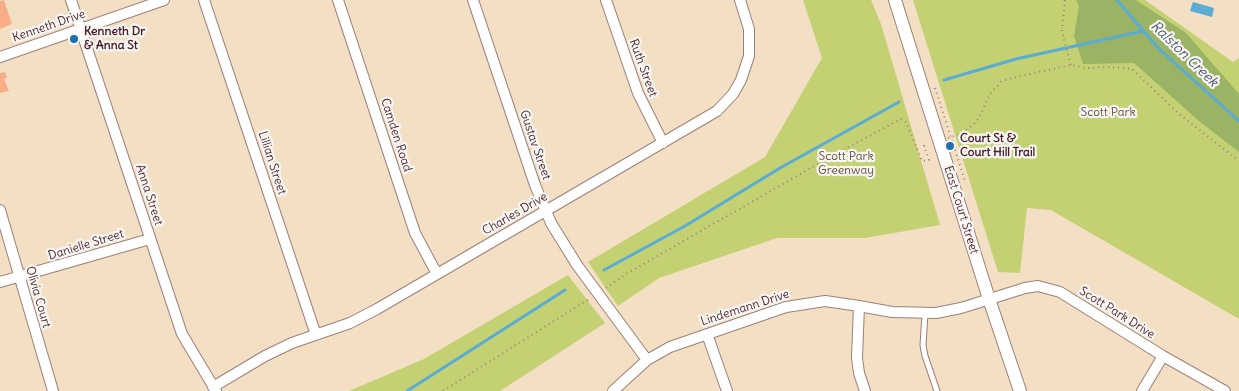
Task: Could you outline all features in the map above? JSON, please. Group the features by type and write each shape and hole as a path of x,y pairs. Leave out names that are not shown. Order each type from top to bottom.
{"street":[{"name":"Anna Street","path":"71,0 182,334 215,389"},
{"name":"Kenneth Drive","path":"0,56 164,0"},
{"name":"Lillian Street","path":"204,0 316,335"},
{"name":"Camden Road","path":"338,0 416,232 423,250 437,274"},
{"name":"Gustav Street","path":"473,0 535,186 545,210 576,265 647,360"},
{"name":"Ruth Street","path":"606,0 638,93 663,143"},
{"name":"Charles Drive","path":"215,389 265,356 350,323 717,111 729,98 741,80 749,56 749,29 740,0"},
{"name":"East Court Street","path":"895,0 988,300 1020,391"},
{"name":"Olivia Court","path":"0,210 53,391"},
{"name":"Danielle Street","path":"0,282 150,239"},
{"name":"Scott Park Drive","path":"988,300 1025,288 1038,286 1060,292 1163,356 1225,391"},
{"name":"Lindemann Drive","path":"613,391 647,360 670,347 796,304 825,302 892,312 925,314 948,311 988,300"},
{"path":"860,306 857,358 859,373 865,391"},
{"path":"707,334 727,391"},
{"path":"1142,391 1163,356"}],"lane":[{"path":"925,314 923,345 937,391"}],"path":[{"path":"1065,0 1062,32 1071,65"},
{"path":"443,391 626,274 830,157 901,119 906,122 920,159 925,162 929,160 924,146 933,143 940,144 946,139 968,130 979,118 990,94 1001,82 1014,76 1071,65 1086,68 1112,67 1132,69 1178,113 1239,161"}],"green space":[{"name":"Scott Park Greenway","path":"803,0 871,0 881,24 940,225 865,238 777,238 659,278 618,306 588,262 765,157 822,58"},
{"name":"Scott Park","path":"913,0 1145,0 1233,62 1239,58 1239,319 1051,210 1027,208 1020,273 998,272"},
{"path":"1076,0 1136,0 1186,33 1239,94 1239,152 1199,121 1134,63 1083,64 1074,36 1079,6"},
{"path":"568,275 605,323 500,391 349,391 424,359"}],"water":[{"path":"1193,2 1214,8 1212,17 1190,11"}],"building":[{"path":"4,0 12,24 0,29 0,1"},
{"path":"5,72 7,77 4,79 9,91 0,93 0,73"}],"waterway":[{"name":"Ralston Creek","path":"1117,0 1158,48 1239,121"},
{"path":"944,80 1016,59 1143,31"},
{"path":"604,270 685,226 780,168 899,102"},
{"path":"407,391 565,290"}],"place":[{"name":"Kenneth Dr & Anna St","path":"74,39"},
{"name":"Court St & Court Hill Trail","path":"950,146"}]}
